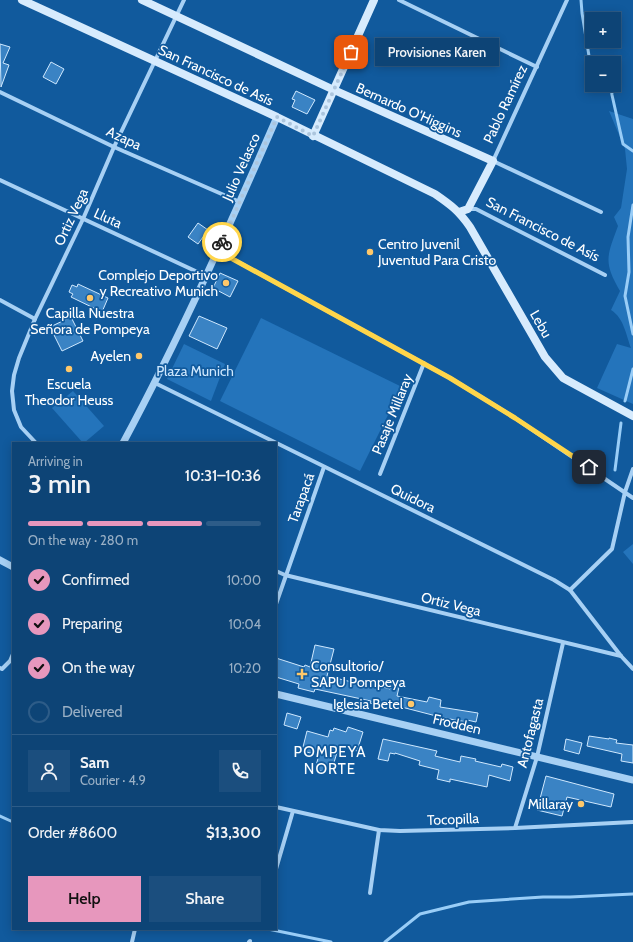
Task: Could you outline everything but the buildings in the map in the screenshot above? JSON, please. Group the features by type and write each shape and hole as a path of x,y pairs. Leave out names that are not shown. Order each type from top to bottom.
{"main road":[{"name":"San Francisco de Asís","path":"22,0 277,117 313,136 435,194 459,212"},
{"name":"Bernardo O'Higgins","path":"142,0 334,90 493,161"},
{"path":"313,136 374,0"},
{"name":"Pablo Ramírez","path":"468,209 493,161"},
{"path":"459,212 468,209"},
{"name":"Lebu","path":"459,212 483,250 544,357 563,378 611,406 633,416"}],"street":[{"name":"Ortiz Vega","path":"35,442 21,427 14,410 12,391 14,374 35,319 83,219 114,146 184,0"},
{"path":"399,0 537,67"},
{"name":"Pablo Ramírez","path":"493,161 567,0"},
{"name":"Azapa","path":"0,92 114,146 240,202"},
{"name":"Julio Velasco","path":"124,442 155,383 218,251 277,117"},
{"name":"Bernardo O'Higgins","path":"493,161 601,212"},
{"name":"Lluta","path":"0,180 206,276"},
{"name":"San Francisco de Asís","path":"468,209 476,209 605,275"},
{"path":"218,251 424,363 515,418 633,498"},
{"path":"0,300 35,319"},
{"name":"Pasaje Millaray","path":"380,474 424,363"},
{"name":"Quidora","path":"155,383 274,442"},
{"name":"Quidora","path":"277,444 554,580 570,590 621,656 633,669"},
{"name":"Tarapacá","path":"277,601 324,467"},
{"path":"570,590 612,549 625,492 633,469"},
{"path":"0,560 12,566"},
{"name":"Ortiz Vega","path":"277,571 285,575 621,656"},
{"name":"Antofagasta","path":"515,828 536,757 563,642"},
{"path":"1,668 12,655"},
{"name":"Frodden","path":"277,694 633,780"},
{"name":"Tocopilla","path":"277,807 379,830 400,832 633,822"},
{"path":"277,866 293,811"},
{"path":"370,893 379,830"},
{"path":"132,942 134,930"}],"green space":[{"path":"609,111 633,119 633,404 597,388 617,344 631,348 622,322 611,310 620,291 611,273 608,259 618,226 614,217 621,208 627,169 625,149"},
{"path":"261,318 402,387 360,471 220,401"},
{"name":"Plaza Munich","path":"184,344 225,364 211,401 167,379"},
{"path":"73,391 104,426 85,442 82,442 52,408"},
{"path":"633,544 633,564 623,552"}],"waterway":[{"path":"581,0 589,56"},
{"path":"612,92 623,144 633,151"},
{"path":"633,205 628,237 629,272 625,296 633,334"},
{"path":"625,401 633,369"},
{"path":"615,470 621,423"},
{"path":"0,816 12,822"},
{"path":"385,942 420,914 469,902 543,897 633,894"},
{"path":"273,930 331,942"}],"way so far":[{"path":"222,242 277,117 313,136 351,52"}],"place":[{"name":"Provisiones Karen","path":"351,52"},
{"name":"Centro Juvenil Juventud Para Cristo","path":"370,252"},
{"name":"Complejo Deportivo y Recreativo Munich","path":"226,283"},
{"name":"Capilla Nuestra Señora de Pompeya","path":"90,298"},
{"name":"Ayelen","path":"139,356"},
{"name":"Escuela Theodor Heuss","path":"69,369"},
{"name":"Consultorio/ SAPU Pompeya","path":"302,674"},
{"name":"Iglesia Betel","path":"411,704"},
{"name":"Millaray","path":"581,804"}],"district":[{"name":"POMPEYA NORTE","path":"330,760"}],"route":[{"path":"222,242 218,251 450,378 515,418 589,467"}]}
